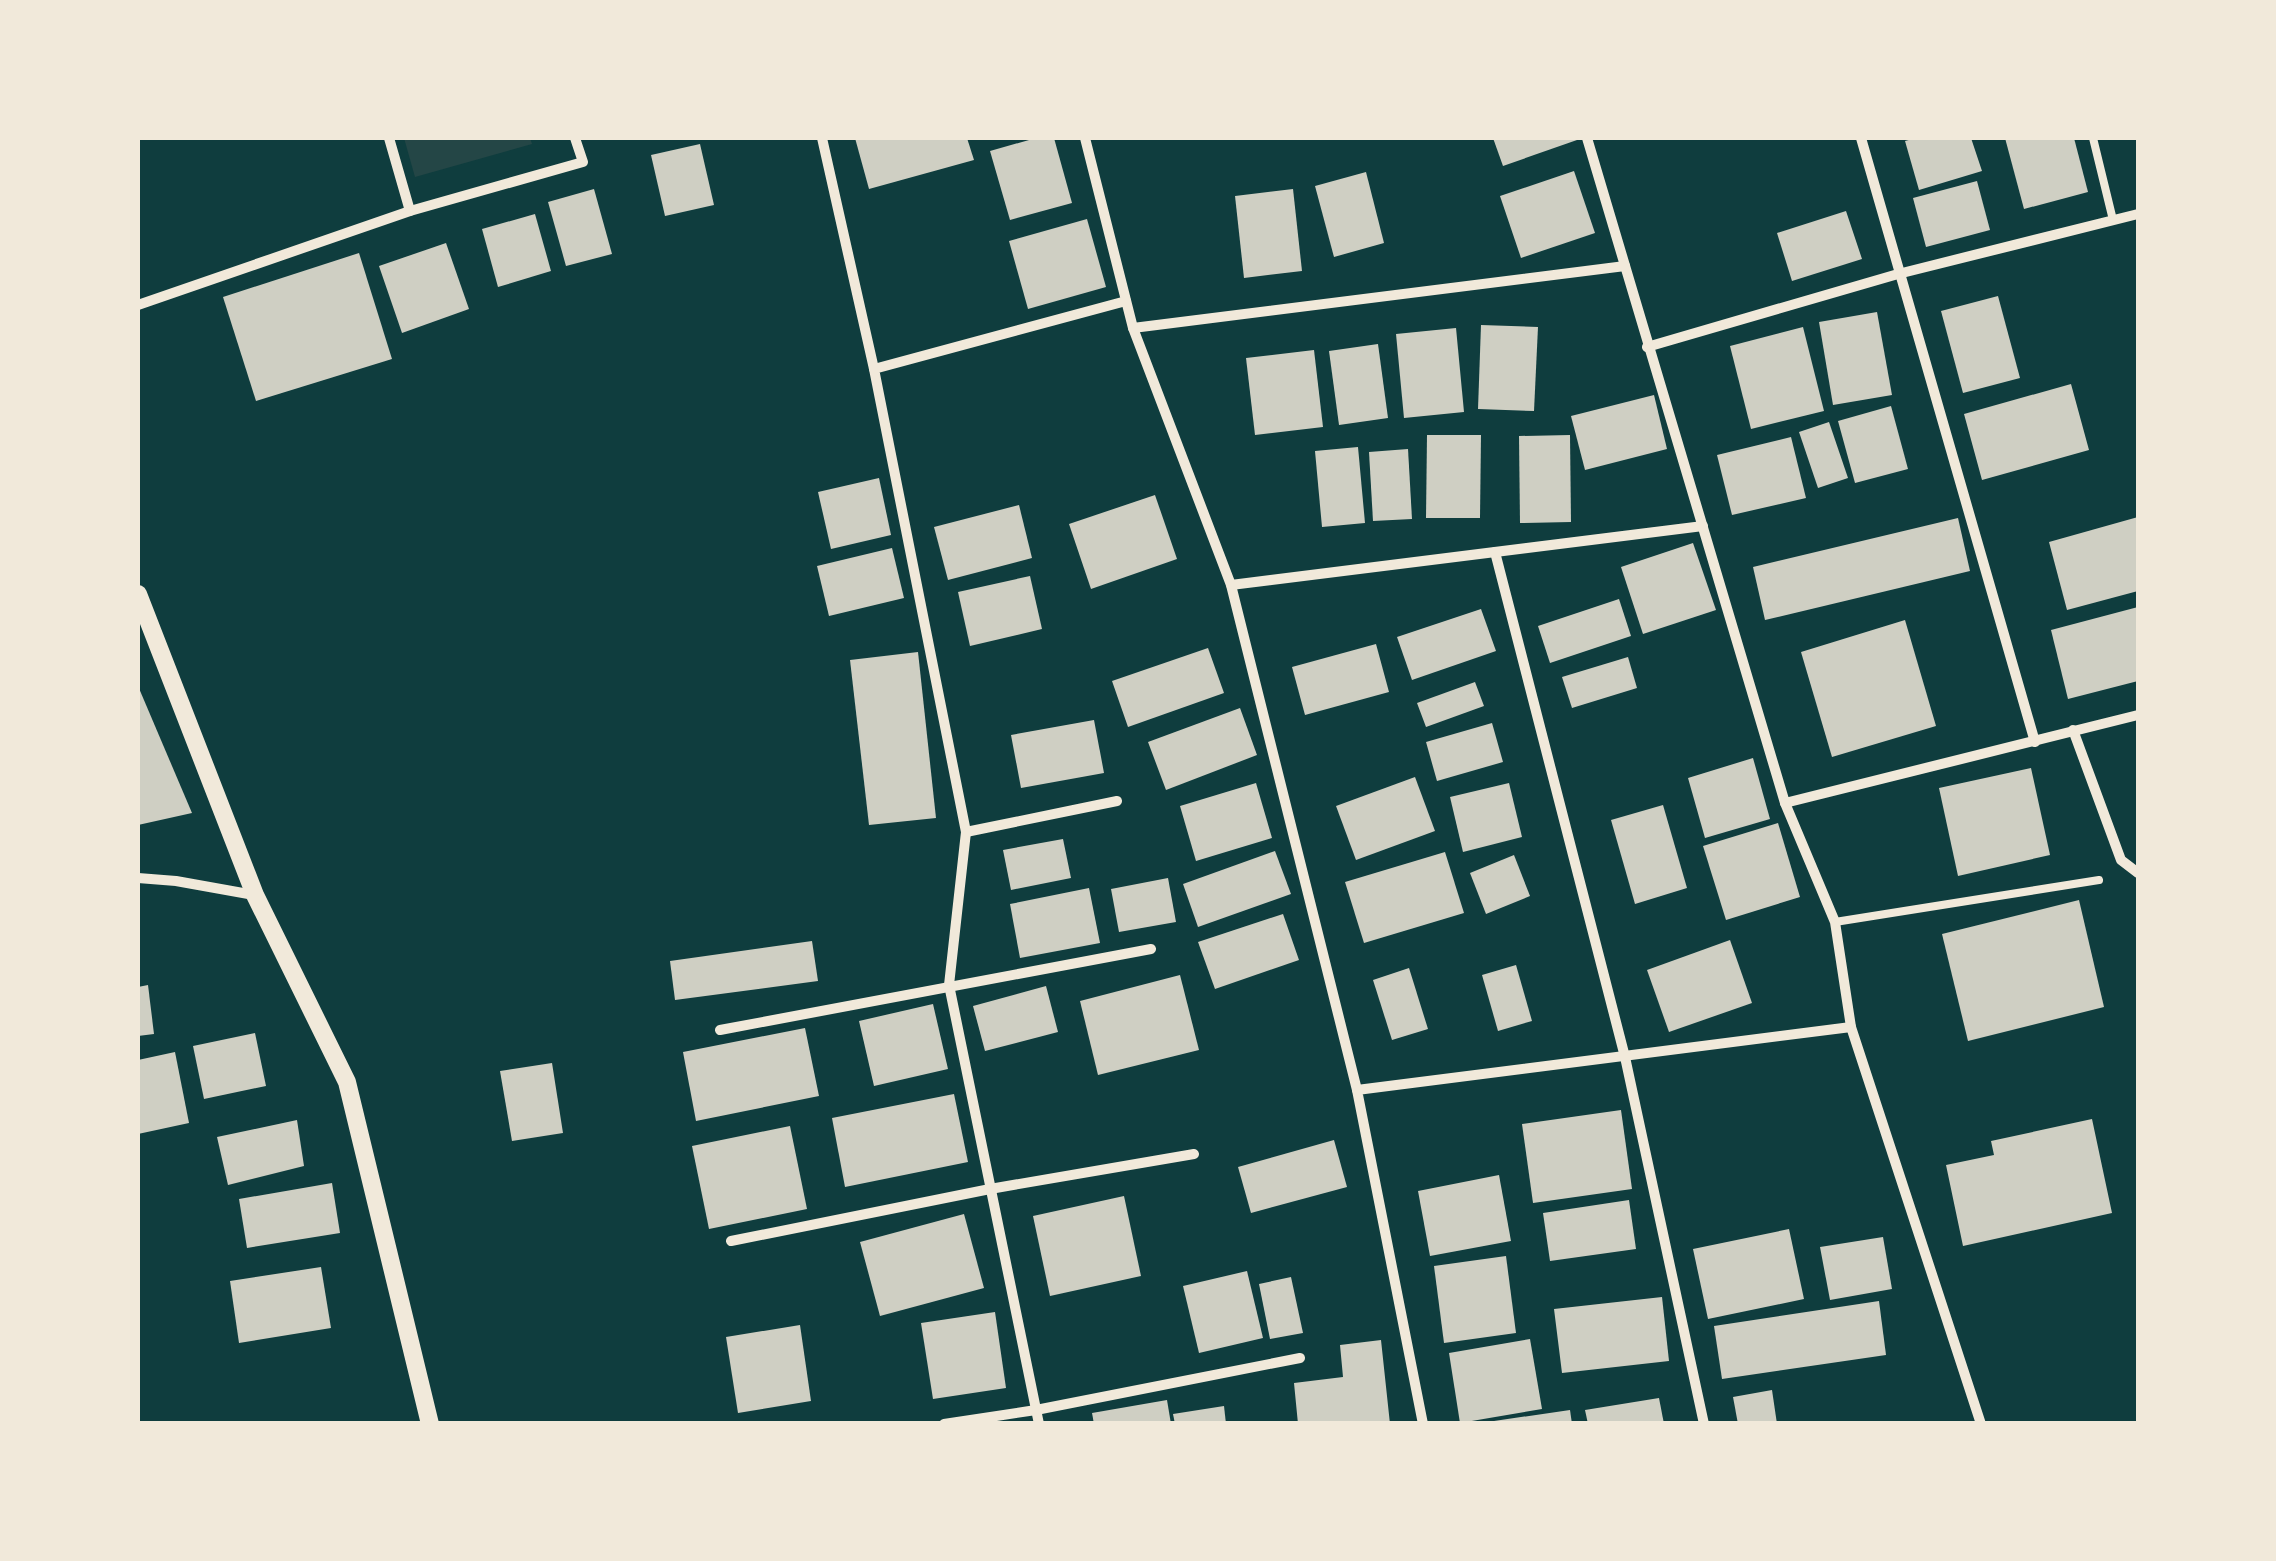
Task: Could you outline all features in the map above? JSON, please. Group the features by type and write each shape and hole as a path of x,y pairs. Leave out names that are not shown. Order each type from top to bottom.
{"street":[{"path":"389,138 410,210"},
{"path":"138,306 410,210 583,162 576,138"},
{"path":"822,138 874,369 966,832 948,985 1039,1424"},
{"path":"1085,138 1133,328 1231,585 1357,1090 1424,1424"},
{"path":"1588,138 1784,804 1835,922 1851,1028 1981,1424"},
{"path":"1861,138 2035,742"},
{"path":"1647,347 1898,274 2138,214"},
{"path":"1133,328 1625,266"},
{"path":"874,369 1126,301"},
{"path":"1231,585 1702,526"},
{"path":"1495,552 1625,1056 1704,1424"},
{"path":"138,594 256,895 347,1082 430,1424"},
{"path":"1784,804 2138,715"},
{"path":"2073,730 2121,860 2138,873"},
{"path":"966,832 1118,800"},
{"path":"138,878 256,895"},
{"path":"720,1030 1151,949"},
{"path":"1357,1090 1851,1028"},
{"path":"730,1241 990,1189 1194,1154"},
{"path":"944,1424 1036,1410 1300,1358"}],"lane":[{"path":"2093,138 2113,220"},
{"path":"1835,922 2100,880"}],"shaded area":[{"path":"404,138 530,138 532,144 415,177"}],"building":[{"path":"855,138 967,138 974,160 869,189"},
{"path":"1036,138 1054,138 1072,203 1010,220 990,151"},
{"path":"1493,138 1576,138 1577,140 1503,166"},
{"path":"1971,138 1982,171 1919,190 1905,141"},
{"path":"2005,138 2074,138 2088,192 2024,209"},
{"path":"700,144 714,205 665,216 651,155"},
{"path":"1574,171 1595,233 1521,258 1500,196"},
{"path":"1366,172 1384,243 1334,257 1315,186"},
{"path":"1977,181 1990,230 1926,247 1913,198"},
{"path":"594,189 612,254 566,266 548,202"},
{"path":"1293,189 1302,271 1244,278 1235,196"},
{"path":"1846,211 1862,259 1792,281 1777,233"},
{"path":"535,214 551,271 498,287 482,229"},
{"path":"1087,219 1106,287 1028,309 1009,241"},
{"path":"446,243 469,309 402,333 379,266"},
{"path":"359,253 392,359 256,401 223,297"},
{"path":"1998,296 2020,378 1963,393 1941,311"},
{"path":"1877,312 1892,395 1833,405 1819,322"},
{"path":"1481,325 1538,327 1534,411 1478,409"},
{"path":"1803,327 1824,411 1751,429 1730,346"},
{"path":"1456,328 1464,412 1404,418 1396,334"},
{"path":"1378,344 1388,418 1339,425 1329,351"},
{"path":"1314,350 1323,427 1255,435 1246,358"},
{"path":"2071,384 2089,450 1982,480 1964,414"},
{"path":"1654,395 1667,449 1585,470 1571,416"},
{"path":"1891,406 1908,469 1855,483 1838,421"},
{"path":"1829,422 1848,478 1818,488 1799,432"},
{"path":"1427,435 1481,435 1480,518 1426,518"},
{"path":"1570,435 1571,522 1520,523 1519,436"},
{"path":"1791,437 1806,498 1732,515 1717,455"},
{"path":"1358,447 1365,523 1322,527 1315,451"},
{"path":"1408,449 1412,519 1373,521 1369,452"},
{"path":"879,478 891,535 831,549 818,492"},
{"path":"1155,495 1177,559 1091,589 1069,524"},
{"path":"1019,505 1032,558 948,580 934,527"},
{"path":"2138,517 2138,591 2067,610 2049,542"},
{"path":"1958,518 1970,571 1765,620 1753,567"},
{"path":"1693,543 1716,610 1643,634 1621,567"},
{"path":"892,548 904,598 829,616 817,566"},
{"path":"1030,576 1042,629 970,646 958,592"},
{"path":"1619,599 1631,636 1550,663 1538,626"},
{"path":"2138,607 2138,681 2068,699 2051,630"},
{"path":"1481,609 1496,651 1412,680 1397,637"},
{"path":"1905,620 1936,726 1832,757 1801,652"},
{"path":"1376,644 1389,692 1305,715 1292,667"},
{"path":"1208,648 1224,693 1128,727 1112,681"},
{"path":"918,652 936,818 869,825 850,660"},
{"path":"1628,657 1637,688 1572,708 1562,677"},
{"path":"1475,682 1484,706 1426,727 1417,703"},
{"path":"138,686 192,813 138,825"},
{"path":"1240,708 1257,755 1166,790 1148,742"},
{"path":"1094,720 1104,773 1021,788 1011,735"},
{"path":"1492,723 1503,762 1437,781 1426,742"},
{"path":"1753,758 1770,819 1705,838 1688,778"},
{"path":"2031,768 2050,855 1958,876 1939,788"},
{"path":"1415,777 1435,831 1356,860 1336,806"},
{"path":"1256,783 1272,838 1196,861 1180,806"},
{"path":"1509,783 1522,837 1463,852 1450,797"},
{"path":"1663,805 1687,888 1635,904 1611,820"},
{"path":"1778,823 1800,897 1726,920 1703,846"},
{"path":"1063,839 1071,878 1011,890 1003,850"},
{"path":"1275,851 1291,894 1198,927 1183,884"},
{"path":"1445,852 1464,913 1364,943 1345,882"},
{"path":"1514,855 1530,896 1486,914 1470,873"},
{"path":"1168,878 1176,922 1119,932 1111,889"},
{"path":"1089,888 1100,943 1020,958 1010,904"},
{"path":"2079,900 2104,1007 1968,1041 1942,934"},
{"path":"1283,914 1299,960 1215,989 1198,942"},
{"path":"1730,940 1752,1003 1669,1032 1647,970"},
{"path":"812,941 818,981 675,1000 670,961"},
{"path":"1516,965 1532,1021 1498,1031 1482,975"},
{"path":"1409,968 1428,1029 1392,1040 1373,980"},
{"path":"1180,975 1199,1050 1098,1075 1080,1001"},
{"path":"148,985 154,1034 138,1036 138,987"},
{"path":"1046,986 1058,1032 985,1051 973,1006"},
{"path":"933,1004 948,1069 874,1086 859,1021"},
{"path":"805,1028 819,1096 696,1121 683,1052"},
{"path":"255,1033 266,1086 204,1099 193,1046"},
{"path":"175,1052 189,1123 138,1134 138,1060"},
{"path":"552,1063 563,1133 512,1141 500,1071"},
{"path":"954,1094 968,1162 845,1187 832,1118"},
{"path":"1621,1110 1632,1189 1533,1203 1522,1124"},
{"path":"2092,1119 2112,1213 1963,1246 1946,1165 1994,1155 1991,1141"},
{"path":"297,1120 304,1166 228,1185 217,1137"},
{"path":"790,1126 807,1209 709,1229 692,1146"},
{"path":"1334,1140 1347,1187 1251,1213 1238,1167"},
{"path":"1499,1175 1511,1241 1430,1256 1418,1191"},
{"path":"332,1183 340,1233 247,1248 239,1199"},
{"path":"1124,1196 1141,1276 1050,1296 1033,1216"},
{"path":"1629,1200 1636,1249 1550,1261 1543,1213"},
{"path":"964,1214 984,1288 880,1316 860,1242"},
{"path":"1789,1229 1804,1299 1708,1319 1693,1249"},
{"path":"1883,1237 1892,1289 1830,1300 1820,1247"},
{"path":"1506,1256 1516,1333 1444,1343 1434,1266"},
{"path":"321,1267 331,1328 239,1343 230,1281"},
{"path":"1247,1271 1263,1338 1199,1353 1183,1286"},
{"path":"1291,1277 1303,1333 1270,1339 1259,1284"},
{"path":"1662,1297 1669,1361 1562,1373 1554,1309"},
{"path":"1879,1301 1886,1355 1722,1379 1714,1326"},
{"path":"995,1312 1006,1388 933,1399 921,1323"},
{"path":"800,1325 811,1401 738,1413 726,1337"},
{"path":"1530,1339 1542,1409 1460,1423 1449,1353"},
{"path":"1381,1340 1390,1424 1298,1424 1294,1383 1343,1377 1340,1345"},
{"path":"1772,1390 1777,1424 1738,1424 1733,1397"},
{"path":"1659,1398 1664,1424 1588,1424 1585,1410"},
{"path":"1167,1400 1171,1424 1094,1424 1092,1413"},
{"path":"1224,1406 1226,1424 1175,1424 1173,1414"},
{"path":"1570,1410 1572,1424 1494,1424 1494,1421"}]}
